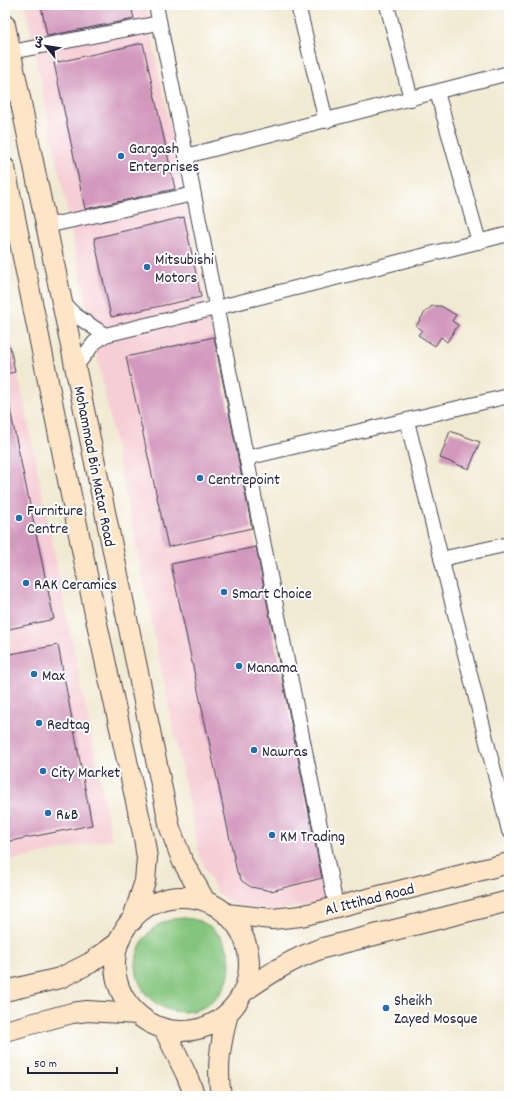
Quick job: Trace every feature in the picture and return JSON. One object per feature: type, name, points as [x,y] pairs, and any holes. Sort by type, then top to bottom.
[{"type":"street","points":[[156,5],[336,906]]},
{"type":"street","points":[[298,5],[326,121]]},
{"type":"street","points":[[386,5],[411,99]]},
{"type":"street","points":[[11,52],[159,23]]},
{"type":"street","name":"Mohammad Bin Matar Road","points":[[5,25],[170,828],[182,860],[205,901]]},
{"type":"street","points":[[186,156],[509,74]]},
{"type":"street","points":[[437,92],[479,242]]},
{"type":"street","name":"Mohammad Bin Matar Road","points":[[5,168],[98,626],[144,838],[147,858],[145,880],[132,921]]},
{"type":"street","points":[[46,226],[194,194]]},
{"type":"street","points":[[76,366],[94,343],[105,335],[509,234]]},
{"type":"street","points":[[62,302],[75,315],[105,335]]},
{"type":"street","points":[[246,458],[509,396]]},
{"type":"street","points":[[406,421],[509,831]]},
{"type":"street","points":[[441,559],[509,544]]},
{"type":"street","name":"Al Ittihad Road","points":[[227,914],[272,919],[302,916],[336,906],[509,863]]},
{"type":"street","points":[[173,898],[205,901],[227,914],[237,925],[244,937],[248,950],[248,972],[243,992],[239,1000],[228,1013],[217,1022],[205,1028],[191,1031],[164,1029],[150,1023],[137,1014],[127,1002],[120,988],[116,973],[116,958],[119,942],[126,928],[132,921],[143,910],[158,902],[173,898]]},
{"type":"street","points":[[243,992],[280,966],[311,952],[509,901]]},
{"type":"street","points":[[5,991],[60,978],[90,963],[119,942]]},
{"type":"street","points":[[5,1030],[72,1013],[87,1011],[137,1014]]},
{"type":"street","points":[[221,1096],[218,1081],[219,1057],[228,1013]]},
{"type":"street","points":[[164,1029],[195,1096]]},
{"type":"shaded area","points":[[25,5],[145,5],[328,900],[275,911],[255,910],[232,903],[217,892],[200,858]]},
{"type":"shaded area","points":[[5,308],[112,839],[5,862]]},
{"type":"green space","points":[[183,918],[201,922],[216,932],[226,947],[230,965],[226,983],[216,998],[201,1008],[183,1012],[165,1008],[150,998],[140,983],[136,965],[140,947],[150,932],[165,922]]},
{"type":"building","points":[[41,5],[131,5],[134,19],[47,36]]},
{"type":"building","name":"Gargash Enterprises","points":[[143,43],[175,189],[85,209],[54,63]]},
{"type":"building","name":"Mitsubishi Motors","points":[[184,217],[201,297],[111,317],[94,238]]},
{"type":"building","points":[[432,306],[441,306],[456,315],[452,321],[458,325],[447,342],[441,337],[435,346],[418,335],[422,330],[416,326],[426,311]]},
{"type":"building","name":"Centrepoint","points":[[214,337],[252,528],[168,547],[126,357]]},
{"type":"building","points":[[5,346],[10,346],[15,372],[5,374]]},
{"type":"building","points":[[5,405],[9,405],[54,619],[5,630]]},
{"type":"building","points":[[450,431],[480,442],[469,469],[440,458]]},
{"type":"building","points":[[256,547],[322,878],[271,891],[251,887],[242,881],[237,872],[171,564]]},
{"type":"building","points":[[58,645],[92,825],[5,842],[5,655]]},
{"type":"place","name":"Gargash Enterprises","points":[[121,156]]},
{"type":"place","name":"Mitsubishi Motors","points":[[147,267]]},
{"type":"place","name":"Centrepoint","points":[[200,478]]},
{"type":"place","name":"Furniture Centre","points":[[19,518]]},
{"type":"place","name":"RAK Ceramics","points":[[26,583]]},
{"type":"place","name":"Smart Choice","points":[[224,592]]},
{"type":"place","name":"Manama","points":[[239,666]]},
{"type":"place","name":"Max","points":[[34,674]]},
{"type":"place","name":"Redtag","points":[[39,723]]},
{"type":"place","name":"Nawras","points":[[254,750]]},
{"type":"place","name":"City Market","points":[[43,771]]},
{"type":"place","name":"R&B","points":[[48,813]]},
{"type":"place","name":"KM Trading","points":[[272,835]]},
{"type":"place","name":"Sheikh Zayed Mosque","points":[[386,1008]]}]
